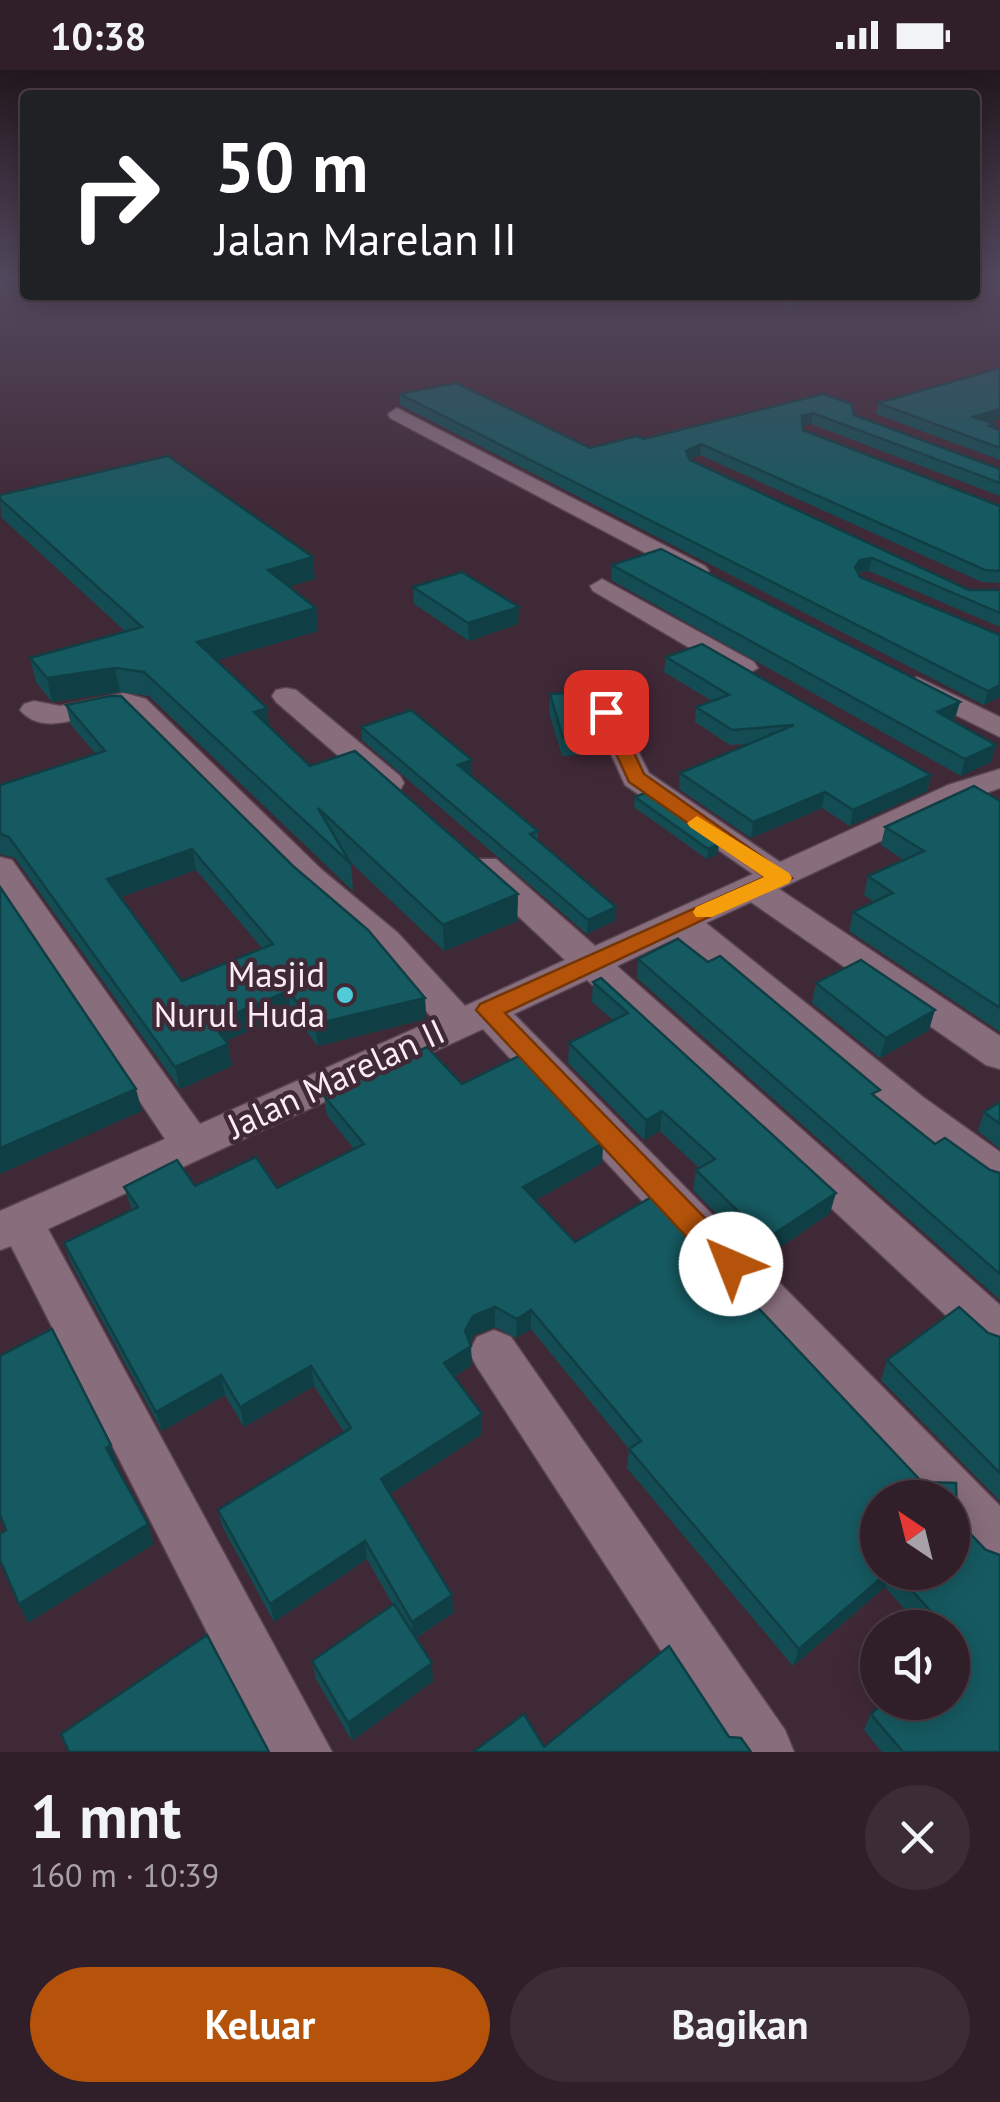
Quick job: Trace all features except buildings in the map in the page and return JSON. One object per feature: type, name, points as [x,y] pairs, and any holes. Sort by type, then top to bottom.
[{"type":"street","points":[[397,414],[724,584]]},
{"type":"street","points":[[602,586],[772,684]]},
{"type":"street","points":[[896,674],[1000,728]]},
{"type":"street","points":[[286,696],[418,807]]},
{"type":"street","points":[[34,710],[54,716],[117,700],[136,705],[310,876],[473,1017],[1000,1546]]},
{"type":"street","points":[[606,712],[636,778],[768,884],[1000,1055]]},
{"type":"street","points":[[926,773],[984,789]]},
{"type":"street","name":"Jalan Marelan II","points":[[11,1226],[591,962],[984,789]]},
{"type":"street","points":[[461,846],[1000,1335]]},
{"type":"street","points":[[0,867],[192,1144]]},
{"type":"street","points":[[682,922],[908,1108],[1000,1175]]},
{"type":"street","points":[[11,1226],[301,1752]]},
{"type":"street","points":[[494,1352],[764,1752]]},
{"type":"slow traffic","points":[[697,823],[781,878],[704,912]]},
{"type":"place","name":"Masjid Nurul Huda","points":[[345,995]]},
{"type":"route","points":[[606,712],[636,778],[781,878],[488,1010],[731,1264]]}]
